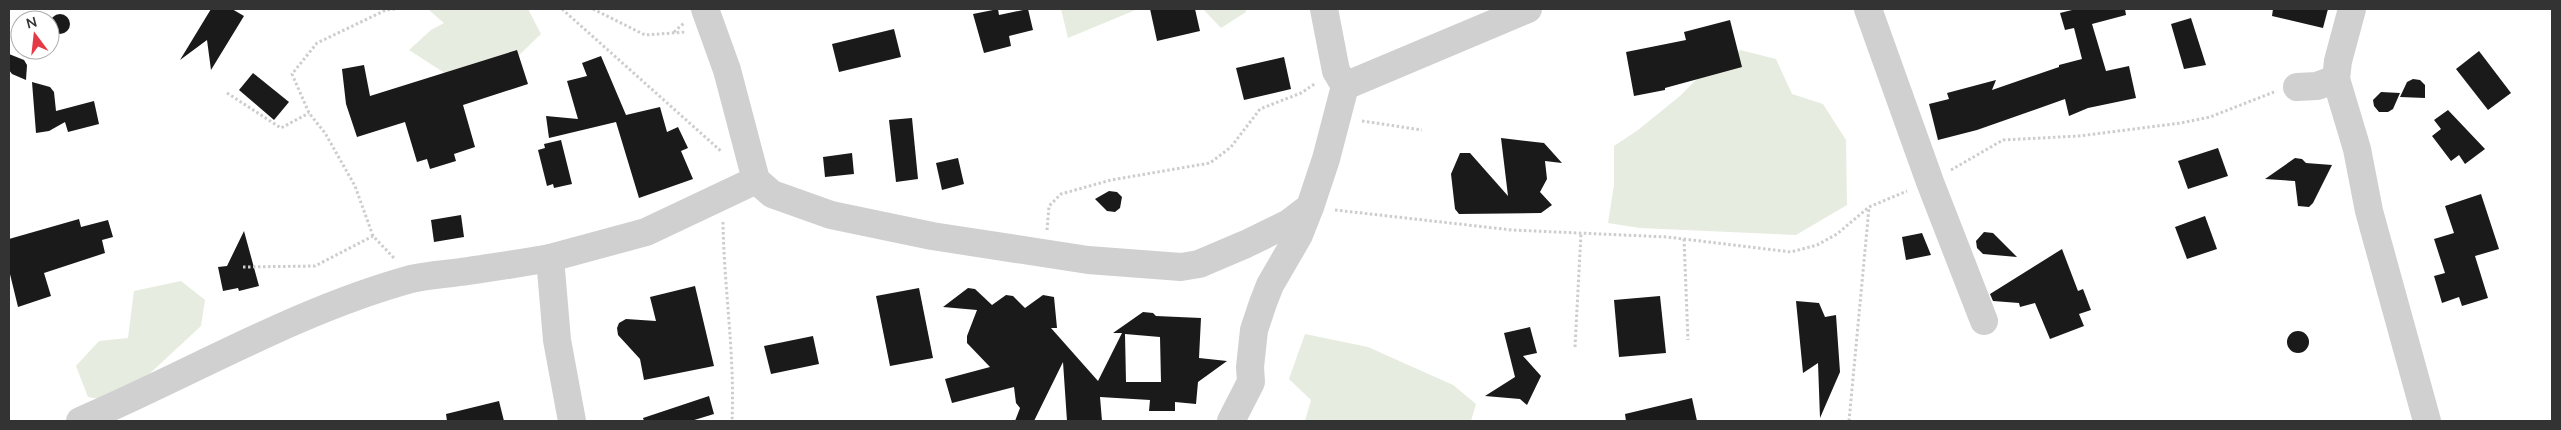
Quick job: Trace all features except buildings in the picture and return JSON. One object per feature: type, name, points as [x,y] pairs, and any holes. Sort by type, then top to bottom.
[{"type":"street","points":[[705,9],[727,70],[756,180],[772,194],[831,215],[932,236],[1088,260],[1181,267],[1199,264],[1289,223],[1310,207]]},
{"type":"street","points":[[1231,421],[1251,382],[1250,367],[1254,330],[1263,303],[1270,285],[1299,235],[1326,159],[1334,122],[1340,78],[1324,9]]},
{"type":"street","points":[[1340,78],[1528,9]]},
{"type":"street","points":[[1868,9],[1930,182],[1984,321]]},
{"type":"street","points":[[2352,9],[2338,61],[2336,79],[2357,149],[2369,211],[2427,421]]},
{"type":"street","points":[[2297,87],[2317,86],[2336,79]]},
{"type":"street","points":[[80,421],[152,390],[241,345],[318,311],[414,279],[550,258],[646,232],[756,180]]},
{"type":"street","points":[[550,258],[557,340],[572,421]]},
{"type":"path","points":[[396,9],[386,10],[317,42],[292,74],[310,113],[355,186],[373,236],[414,279]]},
{"type":"path","points":[[562,9],[726,155]]},
{"type":"path","points":[[593,9],[645,35],[684,31],[691,34]]},
{"type":"path","points":[[1045,252],[1050,206],[1060,194],[1111,180],[1210,163],[1231,147],[1260,109],[1340,78]]},
{"type":"path","points":[[1310,207],[1512,230],[1684,239],[1791,252],[1817,246],[1837,234],[1869,207],[1930,182],[2003,140],[2079,136],[2182,123],[2210,117],[2272,93],[2297,87]]},
{"type":"path","points":[[227,92],[251,110],[281,128],[310,113]]},
{"type":"path","points":[[1334,122],[1370,120],[1422,130]]},
{"type":"path","points":[[1849,421],[1869,207]]},
{"type":"path","points":[[723,219],[724,264],[730,314],[734,388],[732,421]]},
{"type":"path","points":[[1575,347],[1581,233]]},
{"type":"path","points":[[243,267],[315,266],[373,236]]},
{"type":"path","points":[[1684,239],[1688,340]]},
{"type":"shaded area","points":[[428,9],[528,9],[541,34],[513,61],[454,79],[409,50],[431,30],[444,23]]},
{"type":"shaded area","points":[[1061,9],[1138,9],[1068,38]]},
{"type":"shaded area","points":[[1203,9],[1245,9],[1246,12],[1221,28]]},
{"type":"shaded area","points":[[1740,50],[1776,59],[1792,94],[1823,104],[1846,140],[1847,205],[1796,235],[1640,228],[1608,223],[1614,185],[1614,146],[1638,130],[1680,96],[1713,63]]},
{"type":"shaded area","points":[[181,281],[205,300],[201,326],[119,402],[88,397],[76,366],[99,341],[128,338],[134,291]]},
{"type":"shaded area","points":[[1305,334],[1368,347],[1453,385],[1476,404],[1471,421],[1305,421],[1311,400],[1289,379]]}]
